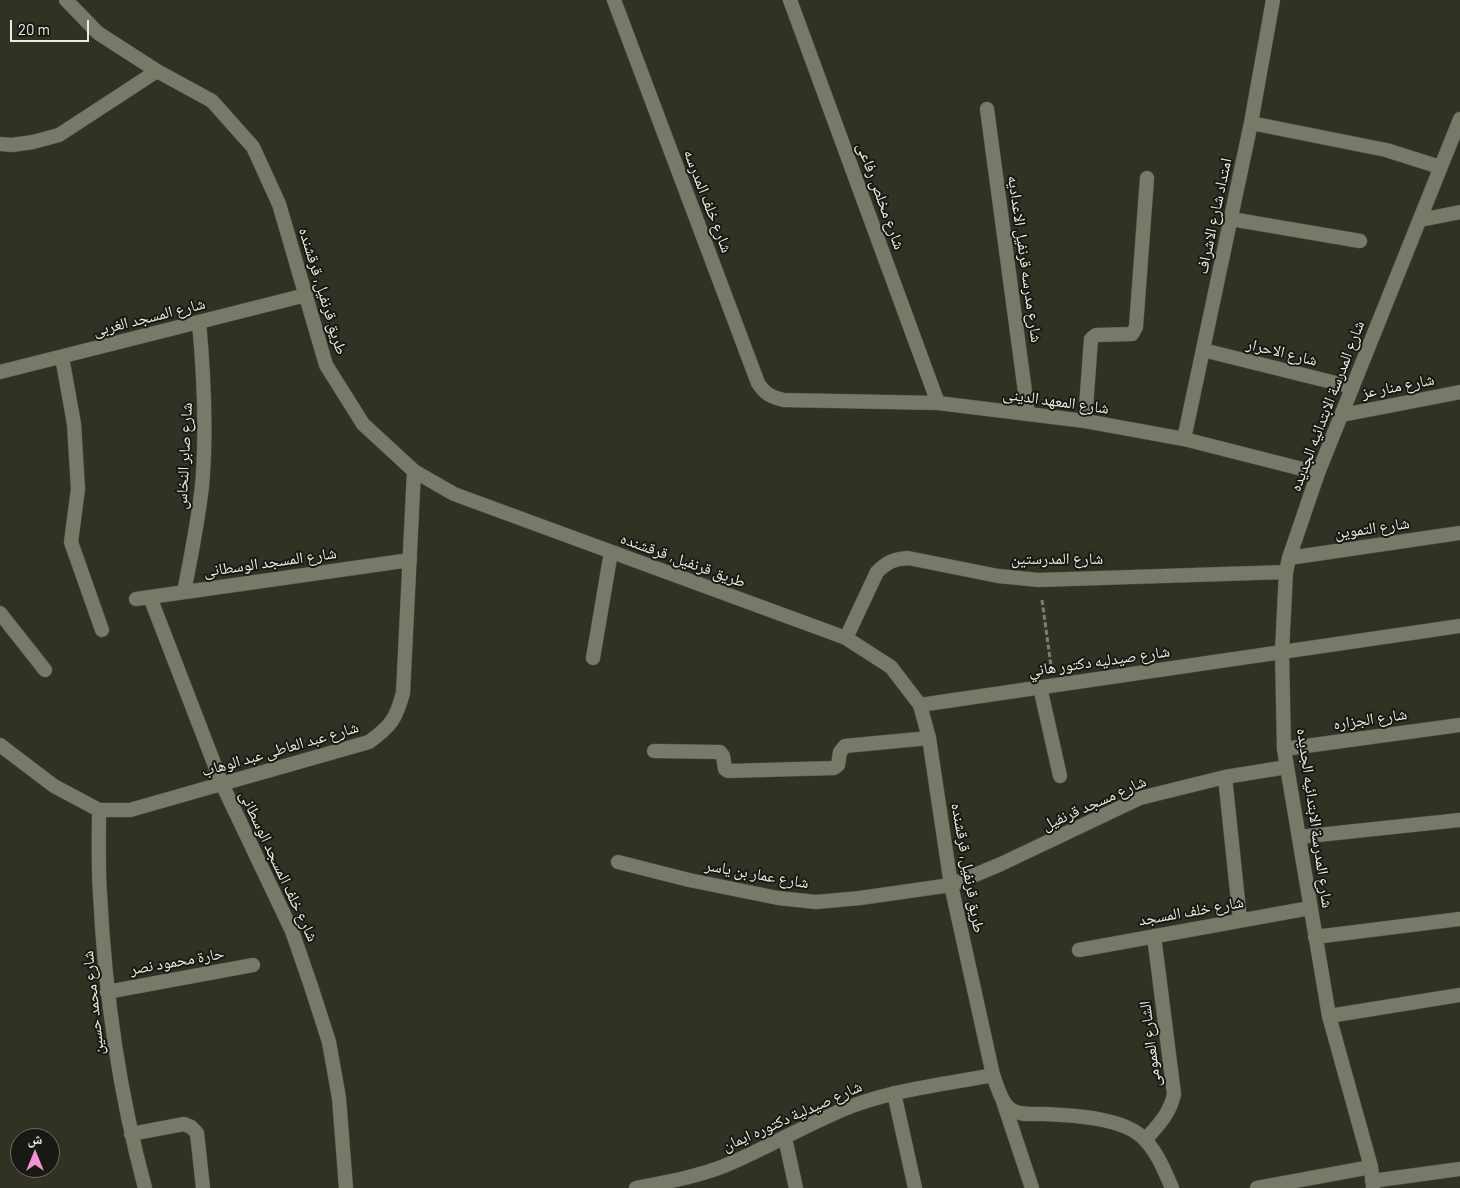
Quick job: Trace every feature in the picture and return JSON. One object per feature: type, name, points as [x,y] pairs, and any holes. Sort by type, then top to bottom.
[{"type":"street","name":"طريق قرنفيل, قرقشنده","points":[[66,0],[98,33],[157,70],[212,101],[253,147],[279,204],[326,365],[363,424],[414,471],[454,494],[846,638],[891,667],[920,705],[929,738],[951,884],[994,1075],[1032,1188]]},
{"type":"street","name":"شارع خلف المدرسه","points":[[614,0],[758,383],[764,392],[773,398],[784,400]]},
{"type":"street","name":"شارع مخلص رفاعى","points":[[790,0],[938,404]]},
{"type":"street","name":"امتداد شارع الاشراف","points":[[1184,439],[1251,123],[1273,0]]},
{"type":"street","points":[[0,144],[12,145],[33,142],[59,135],[157,70]]},
{"type":"street","name":"شارع مدرسه قرنفيل الاعداديه","points":[[987,109],[1028,414]]},
{"type":"street","name":"شارع المدرسة الابتدائيه الجديده","points":[[1372,1179],[1329,1016],[1284,749],[1282,651],[1288,565],[1318,473],[1460,119]]},
{"type":"street","points":[[1251,123],[1386,150],[1440,167]]},
{"type":"street","points":[[1085,421],[1092,339],[1096,335],[1132,334],[1136,327],[1147,178]]},
{"type":"street","points":[[1420,220],[1460,212]]},
{"type":"street","points":[[1231,219],[1360,241]]},
{"type":"street","name":"شارع المسجد الغربى","points":[[0,372],[306,295]]},
{"type":"street","name":"شارع صابر النخاس","points":[[184,592],[195,538],[204,457],[204,376],[199,322]]},
{"type":"street","name":"شارع الاحرار","points":[[1203,350],[1352,387]]},
{"type":"street","points":[[62,357],[74,424],[78,489],[72,542],[102,630]]},
{"type":"street","name":"شارع منار عز","points":[[1342,415],[1460,392]]},
{"type":"street","name":"شارع المعهد الدينى","points":[[784,400],[938,404],[1085,421],[1184,439],[1318,473]]},
{"type":"street","name":"شارع عبد العاطى عبد الوهاب","points":[[99,810],[130,810],[369,742],[386,729],[398,713],[403,693],[414,471]]},
{"type":"street","name":"شارع التموين","points":[[1288,565],[1460,532]]},
{"type":"street","points":[[593,658],[611,552]]},
{"type":"street","name":"شارع المدرستين","points":[[846,638],[877,572],[885,563],[896,559],[908,558],[998,576],[1039,580],[1288,565]]},
{"type":"street","name":"شارع المسجد الوسطانى","points":[[143,598],[410,560]]},
{"type":"street","name":"شارع خلف المسجد الوسطانى","points":[[143,598],[222,784],[292,931],[326,1032],[339,1098],[346,1188]]},
{"type":"street","points":[[0,613],[45,670]]},
{"type":"street","name":"شارع صيدليه دكتور هاني","points":[[920,705],[1460,626]]},
{"type":"street","points":[[1047,686],[1060,776]]},
{"type":"street","name":"شارع الجزاره","points":[[1284,749],[1460,725]]},
{"type":"street","points":[[654,751],[720,752],[723,756],[725,769],[728,771],[834,768],[838,765],[840,752],[845,746],[929,738]]},
{"type":"street","points":[[0,745],[54,786],[99,810]]},
{"type":"street","name":"شارع مسجد قرنفيل","points":[[951,884],[1002,864],[1140,798],[1225,777],[1287,767]]},
{"type":"street","points":[[1225,777],[1240,920]]},
{"type":"street","name":"شارع محمد حسين","points":[[99,810],[100,894],[107,992],[118,1071],[145,1188]]},
{"type":"street","points":[[1299,837],[1460,820]]},
{"type":"street","name":"شارع عمار بن ياسر","points":[[618,862],[689,880],[758,894],[816,902],[860,898],[951,884]]},
{"type":"street","name":"شارع خلف المسجد","points":[[1079,950],[1310,908]]},
{"type":"street","points":[[1315,937],[1460,919]]},
{"type":"street","name":"الشارع العمومى","points":[[1146,1140],[1167,1116],[1172,1106],[1174,1094],[1154,936]]},
{"type":"street","name":"حارة محمود نصر","points":[[107,992],[253,965]]},
{"type":"street","points":[[1329,1016],[1460,996]]},
{"type":"street","name":"شارع صيدلية دكتوره ايمان","points":[[636,1188],[711,1171],[851,1107],[894,1093],[994,1075]]},
{"type":"street","points":[[894,1093],[915,1188]]},
{"type":"street","points":[[1003,1101],[1013,1111],[1020,1113],[1084,1118],[1122,1124],[1146,1140],[1164,1169],[1172,1188]]},
{"type":"street","points":[[131,1134],[184,1124],[191,1127],[197,1133],[203,1188]]},
{"type":"street","points":[[785,1138],[796,1188]]},
{"type":"street","points":[[1257,1188],[1372,1179],[1460,1169]]},
{"type":"path","points":[[1039,580],[1047,686]]}]
